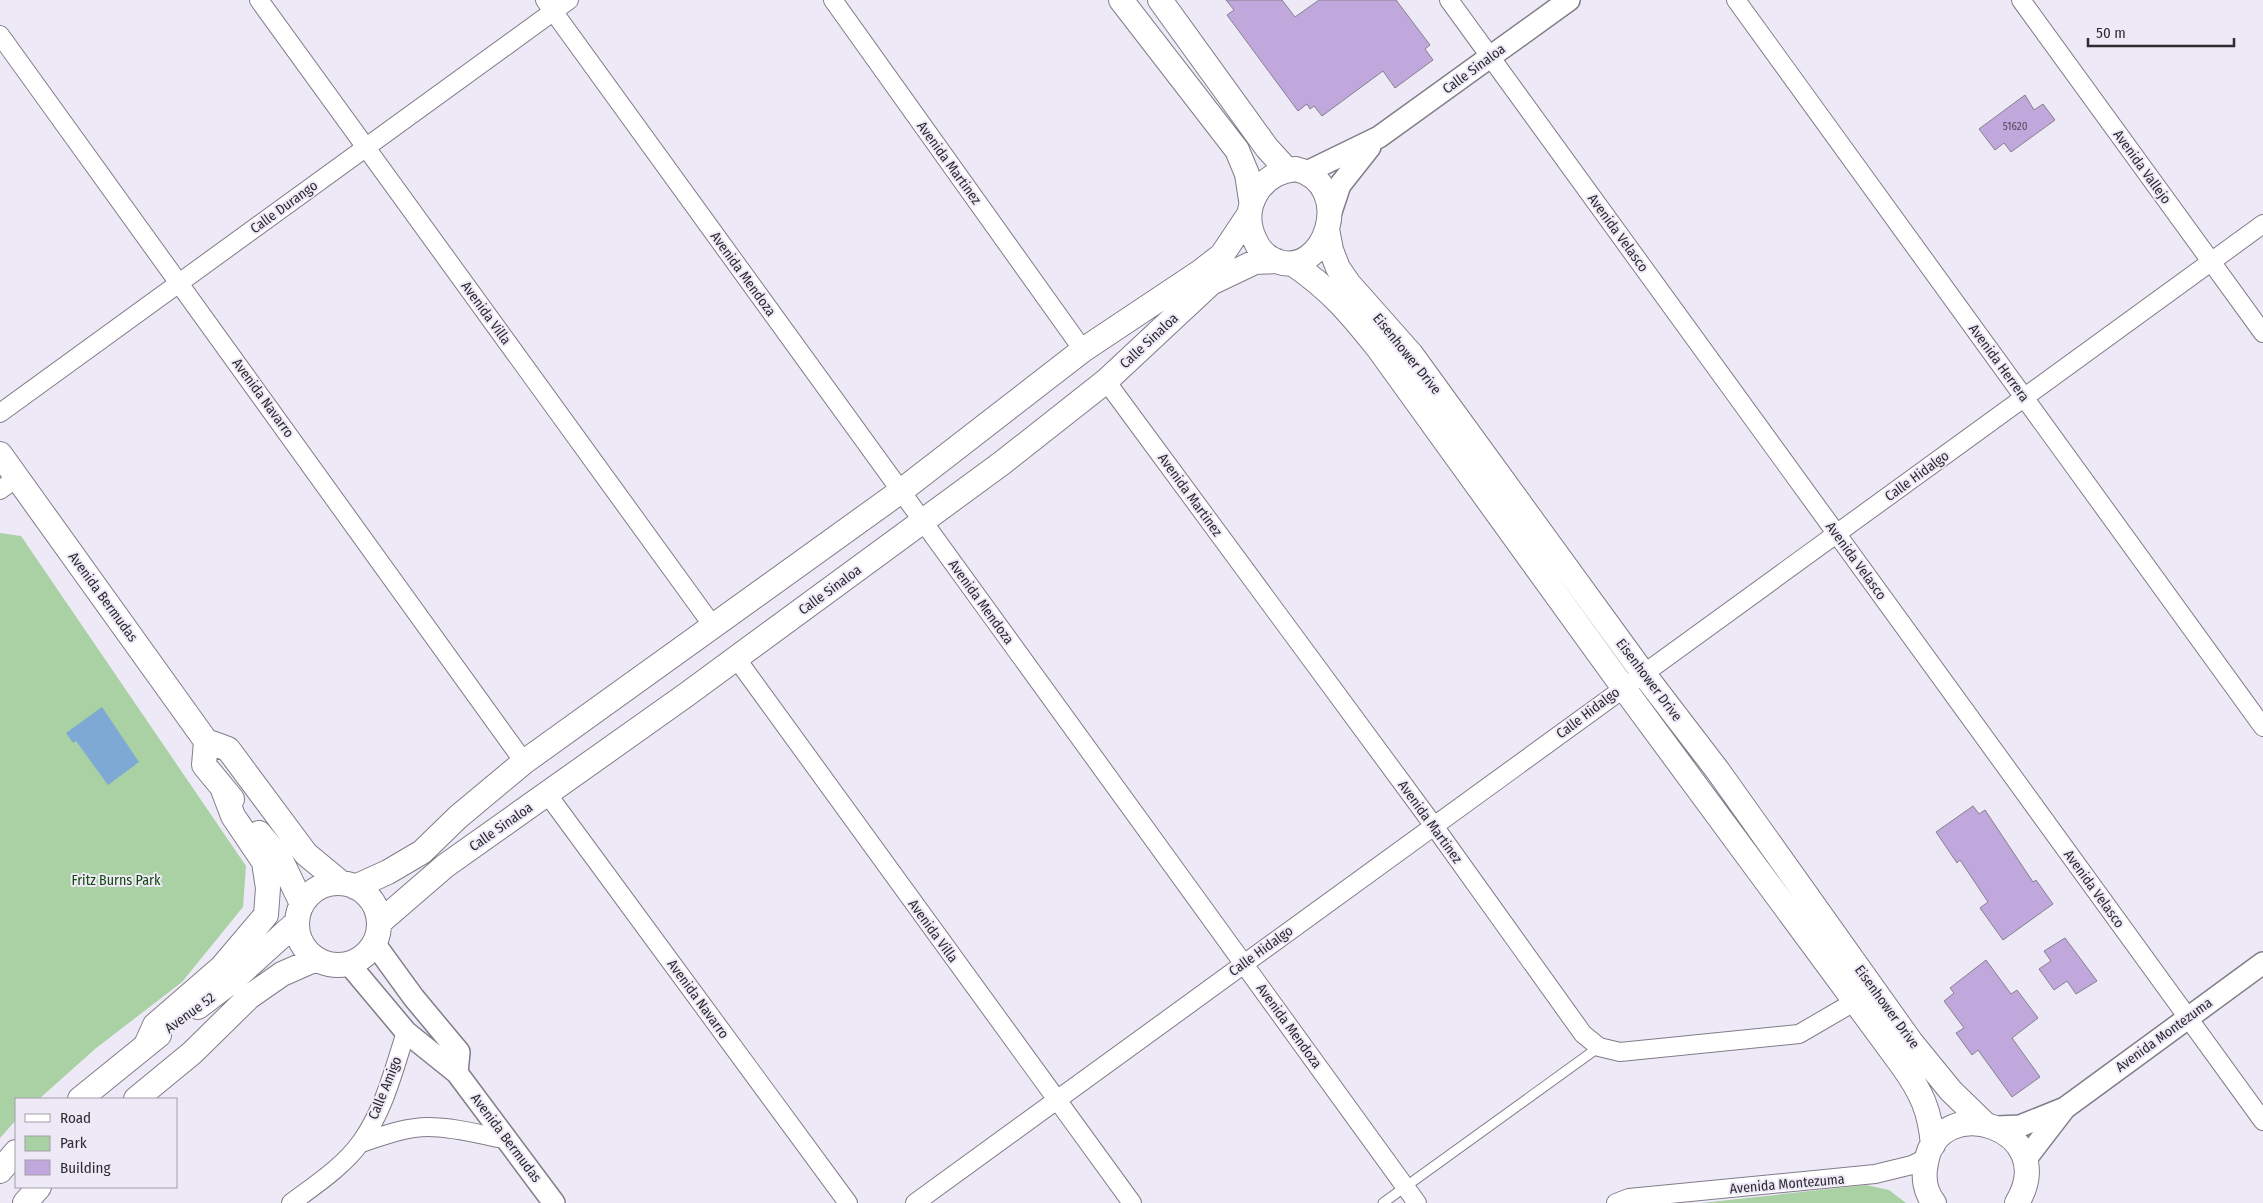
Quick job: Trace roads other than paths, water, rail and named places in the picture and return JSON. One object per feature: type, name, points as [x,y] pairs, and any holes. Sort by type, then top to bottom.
[{"type":"main road","points":[[1122,0],[1237,150],[1247,174],[1249,208],[1255,241],[1262,253],[1285,263],[1310,255],[1318,247],[1329,220],[1324,189],[1268,148],[1160,0]]},
{"type":"main road","points":[[1249,208],[1256,190],[1265,182],[1297,171]]},
{"type":"main road","name":"Calle Sinaloa","points":[[348,885],[388,872],[422,852],[458,817],[524,762],[901,491],[1083,350],[1200,272],[1222,255],[1249,208]]},
{"type":"main road","name":"Eisenhower Drive","points":[[1329,220],[1331,250],[1338,268],[1349,284],[1410,354],[1643,673],[1718,771],[1911,1042],[1951,1091],[1991,1125],[2010,1135],[2019,1147],[2025,1160]]},
{"type":"main road","name":"Calle Sinaloa","points":[[377,933],[445,866],[548,795],[923,522],[1106,380],[1211,283],[1255,262],[1285,263]]},
{"type":"main road","name":"Eisenhower Drive","points":[[1285,263],[1320,282],[1339,301],[1378,348],[1623,688],[1902,1065],[1922,1096],[1931,1121],[1930,1152],[1924,1172],[1926,1187],[1934,1203]]},
{"type":"main road","name":"Avenida Bermudas","points":[[0,454],[9,484],[206,741]]},
{"type":"main road","points":[[206,741],[228,749],[306,854],[372,902],[377,933],[359,959],[349,964],[326,964],[316,959],[301,943],[300,913],[280,858],[204,765],[206,741]]},
{"type":"main road","points":[[146,1045],[155,1025],[222,967],[266,915],[268,888],[264,862],[232,816],[222,787]]},
{"type":"main road","points":[[300,913],[319,888],[348,885]]},
{"type":"main road","name":"Avenue 52","points":[[81,1098],[146,1045],[231,982],[300,913]]},
{"type":"main road","name":"Avenue 52","points":[[137,1098],[192,1053],[249,996],[282,974],[316,959]]},
{"type":"main road","points":[[1930,1152],[1943,1134],[1955,1126],[1969,1122],[1991,1125]]},
{"type":"main road","points":[[0,1170],[15,1153]]},
{"type":"main road","points":[[2024,1198],[2027,1174],[2025,1160]]},
{"type":"main road","points":[[25,1203],[38,1188]]},
{"type":"street","name":"Avenida Villa","points":[[259,0],[712,626]]},
{"type":"street","name":"Calle Durango","points":[[0,414],[366,147],[549,6],[568,0]]},
{"type":"street","name":"Avenida Martinez","points":[[833,0],[1083,350]]},
{"type":"street","name":"Avenida Velasco","points":[[1449,0],[2263,1122]]},
{"type":"street","name":"Calle Sinaloa","points":[[1297,171],[1379,137],[1569,0]]},
{"type":"street","name":"Avenida Herrera","points":[[1736,0],[2263,726]]},
{"type":"street","name":"Avenida Vallejo","points":[[2021,0],[2263,333]]},
{"type":"street","name":"Avenida Mendoza","points":[[549,6],[1417,1203]]},
{"type":"street","name":"Avenida Navarro","points":[[0,34],[524,762]]},
{"type":"street","name":"Calle Sinaloa","points":[[1329,220],[1340,185],[1379,137]]},
{"type":"street","name":"Calle Hidalgo","points":[[915,1203],[2263,224]]},
{"type":"street","name":"Avenida Martinez","points":[[1106,380],[1434,826],[1584,1034],[1599,1047]]},
{"type":"street","name":"Avenida Villa","points":[[736,658],[1132,1203]]},
{"type":"street","name":"Avenida Navarro","points":[[548,795],[848,1203]]},
{"type":"street","points":[[377,933],[414,998],[459,1052],[457,1073]]},
{"type":"street","name":"Avenida Montezuma","points":[[1991,1125],[2020,1126],[2065,1108],[2263,963]]},
{"type":"street","name":"Avenida Bermudas","points":[[349,964],[406,1032],[457,1073],[554,1203]]},
{"type":"street","points":[[1599,1047],[1620,1052],[1800,1034],[1854,1002]]},
{"type":"street","name":"Calle Amigo","points":[[291,1203],[336,1168],[360,1142],[379,1109],[406,1032]]},
{"type":"street","name":"Avenida Montezuma","points":[[2025,1160],[2065,1108]]},
{"type":"street","name":"Calle Amigo","points":[[360,1142],[427,1127],[451,1129],[508,1140]]},
{"type":"street","name":"Avenida Montezuma","points":[[1616,1203],[1629,1198],[1859,1176],[1895,1170],[1930,1152]]},
{"type":"lane","points":[[1383,1203],[1599,1047]]},
{"type":"water","points":[[102,707],[139,762],[108,785],[76,741],[73,743],[66,733]]},
{"type":"park label","name":"Fritz Burns Park","points":[[116,880]]}]
